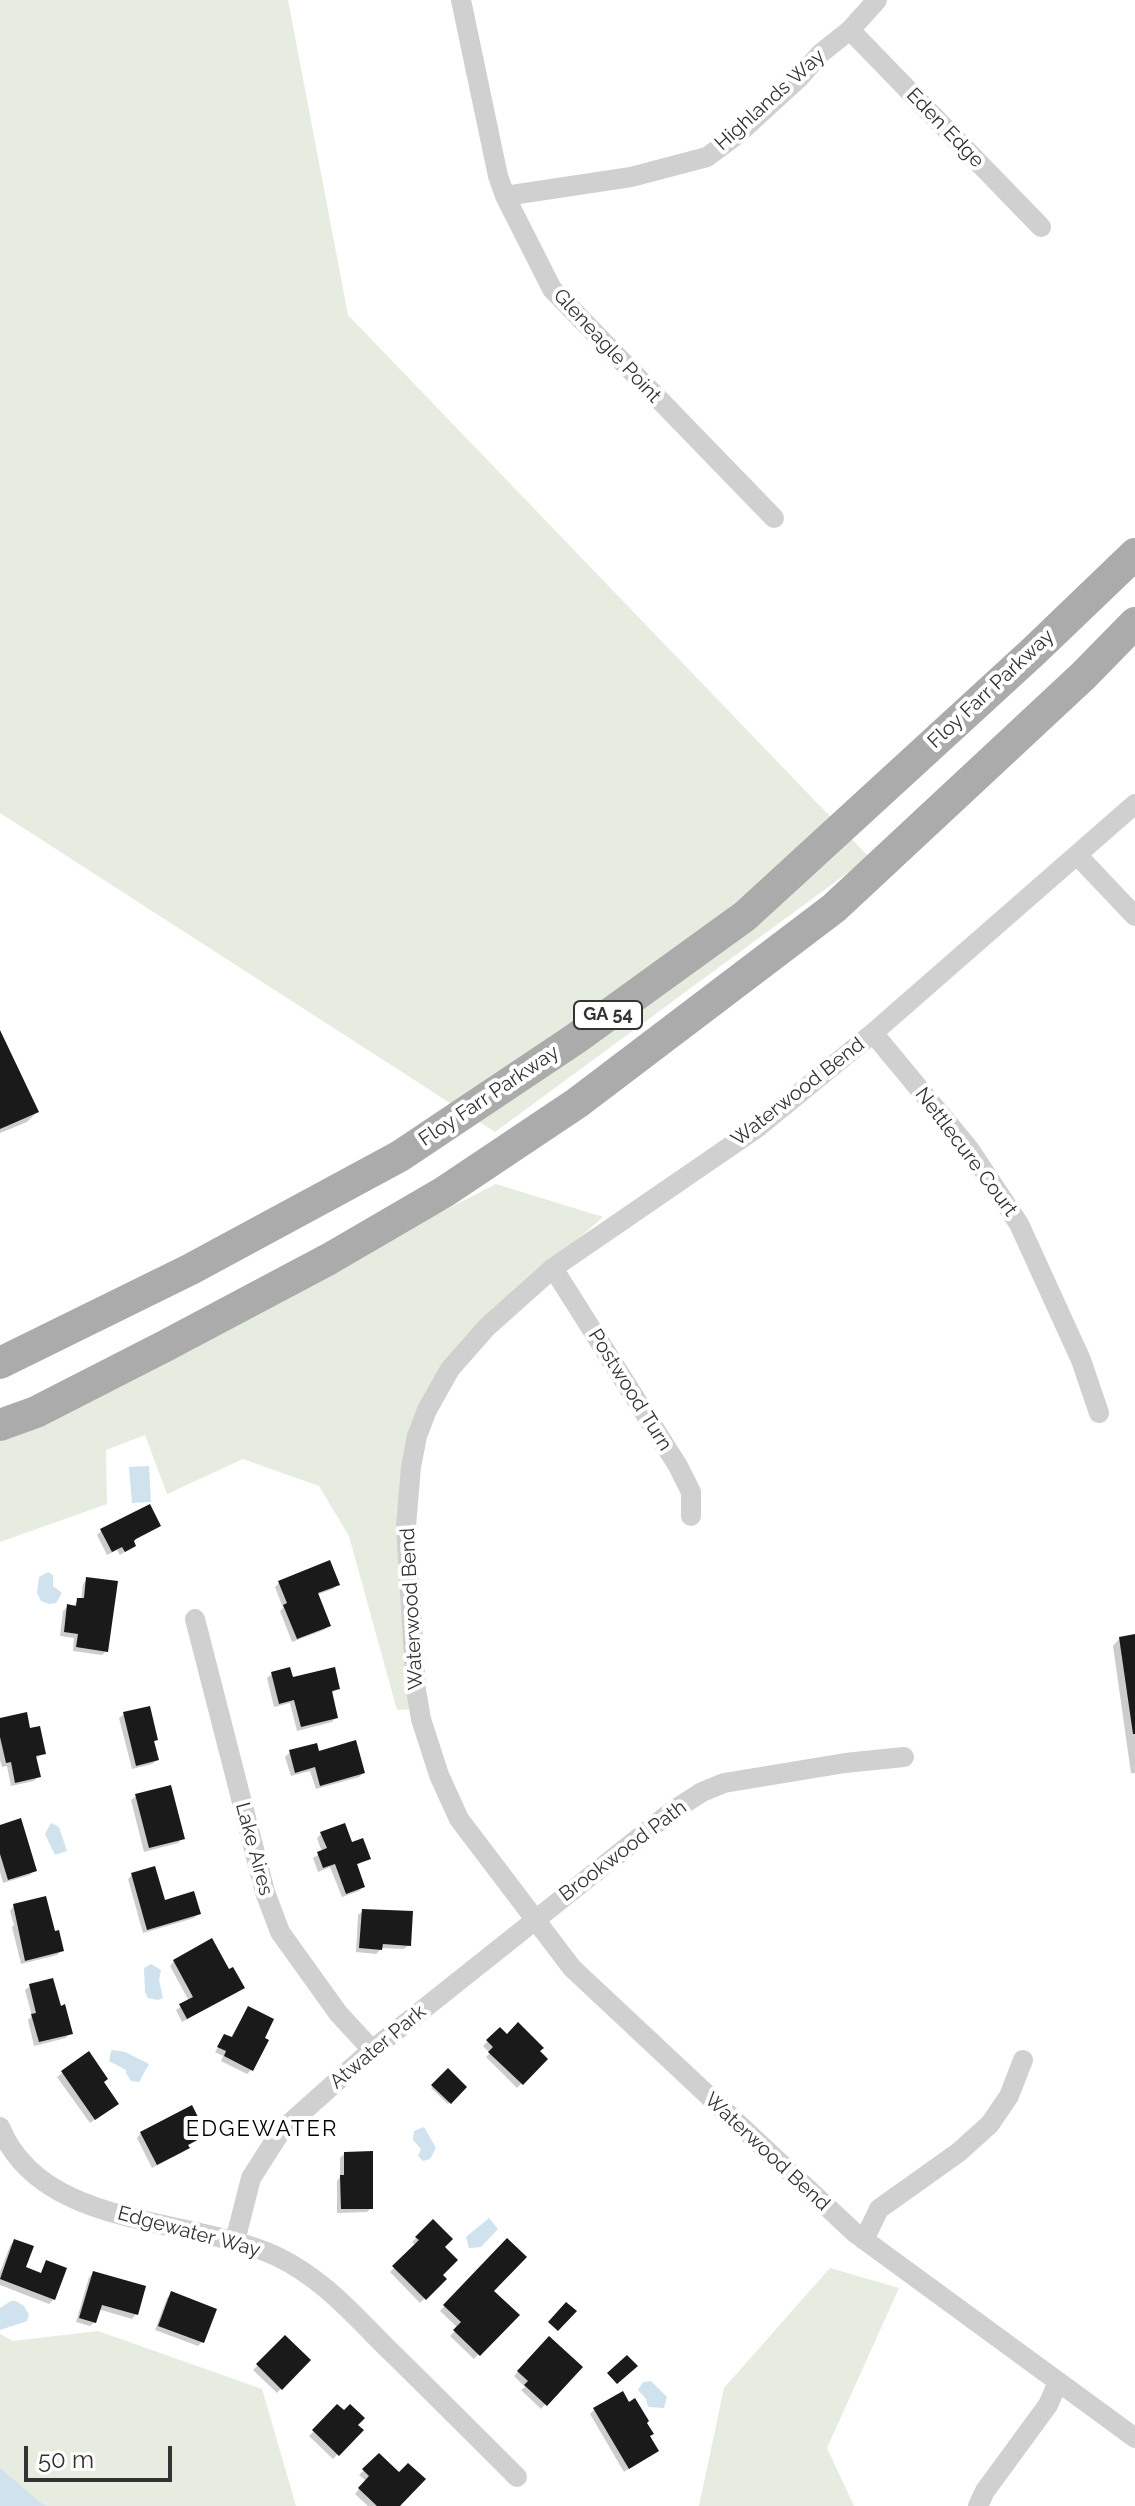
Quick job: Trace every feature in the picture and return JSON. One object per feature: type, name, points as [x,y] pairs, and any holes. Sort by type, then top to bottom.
[{"type":"main road","name":"Floy Farr Parkway","points":[[0,1363],[191,1269],[400,1156],[575,1039],[745,916],[1135,554]]},
{"type":"main road","name":"GA 54","points":[[0,1425],[36,1412],[329,1259],[444,1192],[577,1103],[834,908],[1083,676],[1135,623]]},
{"type":"street","name":"Gleneagle Point","points":[[461,0],[487,129],[505,196],[552,289],[774,518]]},
{"type":"street","name":"Highlands Way","points":[[505,196],[631,177],[707,157],[738,134],[798,79],[877,0]]},
{"type":"street","name":"Eden Edge","points":[[850,30],[1041,227]]},
{"type":"street","name":"Waterwood Bend","points":[[1135,804],[873,1033],[757,1128],[553,1268],[487,1327],[450,1369],[427,1410],[417,1436],[411,1467],[406,1526],[416,1690],[429,1748],[459,1819],[572,1968],[864,2240],[1135,2438]]},
{"type":"street","points":[[1078,856],[1135,916]]},
{"type":"street","name":"Nettlecure Court","points":[[873,1033],[970,1150],[1019,1224],[1081,1360],[1099,1413]]},
{"type":"street","name":"Postwood Turn","points":[[553,1268],[678,1466],[691,1492],[691,1516]]},
{"type":"street","name":"Lake Aires","points":[[195,1619],[265,1892],[280,1932],[338,2013],[372,2050]]},
{"type":"street","name":"Brookwood Path","points":[[534,1919],[671,1812],[702,1792],[724,1783],[764,1775],[904,1757]]},
{"type":"street","name":"Atwater Park","points":[[235,2241],[251,2178],[281,2131],[372,2050],[534,1919]]},
{"type":"street","points":[[864,2240],[879,2209],[959,2152],[990,2124],[1009,2096],[1023,2060]]},
{"type":"street","name":"Edgewater Way","points":[[0,2127],[26,2167],[56,2190],[112,2212],[235,2241],[276,2256],[323,2284],[517,2477]]},
{"type":"street","points":[[978,2506],[985,2491],[1048,2405],[1058,2382]]},
{"type":"shaded area","points":[[0,0],[288,0],[348,315],[869,857],[495,1132],[0,813]]},
{"type":"shaded area","points":[[496,1184],[603,1217],[472,1333],[421,1407],[400,1531],[414,1709],[397,1710],[349,1536],[319,1486],[243,1459],[167,1494],[145,1435],[106,1450],[107,1504],[0,1542],[0,1441],[32,1429]]},
{"type":"shaded area","points":[[830,2268],[899,2288],[827,2448],[854,2506],[699,2506],[724,2388]]},
{"type":"shaded area","points":[[98,2331],[262,2389],[296,2506],[0,2506],[0,2334],[13,2341]]},
{"type":"water","points":[[149,1466],[151,1502],[132,1503],[129,1467]]},
{"type":"water","points":[[48,1572],[53,1575],[53,1586],[62,1593],[56,1603],[49,1604],[41,1601],[37,1593],[39,1577]]},
{"type":"water","points":[[51,1823],[59,1827],[67,1851],[55,1855],[45,1834]]},
{"type":"water","points":[[151,1964],[161,1970],[159,1980],[163,1998],[158,2000],[148,1998],[145,1992],[144,1968]]},
{"type":"water","points":[[113,2050],[125,2052],[149,2064],[139,2082],[131,2081],[126,2070],[109,2061]]},
{"type":"water","points":[[424,2127],[436,2148],[430,2159],[423,2161],[418,2156],[421,2149],[413,2140],[414,2131]]},
{"type":"water","points":[[489,2218],[498,2229],[481,2247],[469,2248],[466,2237]]},
{"type":"water","points":[[11,2301],[24,2306],[29,2315],[27,2321],[0,2330],[0,2308]]},
{"type":"water","points":[[651,2381],[667,2397],[664,2408],[648,2407],[638,2390],[643,2382]]},
{"type":"water","points":[[0,2468],[41,2503],[46,2506],[0,2506]]},
{"type":"building","points":[[0,1030],[39,1112],[0,1129]]},
{"type":"building","points":[[150,1504],[161,1526],[136,1539],[136,1546],[125,1552],[122,1547],[112,1552],[100,1529]]},
{"type":"building","points":[[330,1560],[340,1585],[318,1593],[331,1626],[297,1639],[283,1605],[287,1603],[278,1581]]},
{"type":"building","points":[[86,1577],[118,1581],[108,1652],[76,1647],[78,1634],[64,1632],[67,1604],[76,1606],[77,1598],[84,1598]]},
{"type":"building","points":[[1135,1634],[1135,1734],[1133,1734],[1119,1637]]},
{"type":"building","points":[[290,1667],[293,1677],[335,1667],[340,1689],[332,1691],[338,1718],[301,1727],[294,1700],[279,1704],[271,1672]]},
{"type":"building","points":[[150,1706],[159,1760],[136,1766],[123,1712]]},
{"type":"building","points":[[27,1712],[30,1728],[40,1726],[46,1754],[36,1756],[41,1777],[15,1783],[11,1762],[6,1763],[0,1737],[0,1718]]},
{"type":"building","points":[[356,1740],[365,1773],[320,1786],[315,1767],[295,1773],[289,1750],[317,1743],[319,1751]]},
{"type":"building","points":[[171,1785],[185,1839],[149,1848],[135,1794]]},
{"type":"building","points":[[21,1818],[37,1871],[8,1880],[0,1854],[0,1825]]},
{"type":"building","points":[[345,1823],[352,1842],[363,1838],[371,1859],[357,1864],[365,1887],[346,1894],[335,1864],[323,1868],[317,1852],[327,1848],[320,1832]]},
{"type":"building","points":[[155,1866],[165,1900],[194,1891],[201,1914],[147,1930],[131,1873]]},
{"type":"building","points":[[46,1896],[64,1951],[25,1961],[13,1904]]},
{"type":"building","points":[[362,1909],[413,1911],[411,1946],[383,1944],[382,1950],[359,1948]]},
{"type":"building","points":[[212,1938],[229,1969],[233,1967],[245,1988],[187,2019],[179,2004],[193,1997],[173,1960]]},
{"type":"building","points":[[53,1978],[61,2006],[65,2004],[73,2034],[39,2042],[31,2014],[36,2013],[29,1984]]},
{"type":"building","points":[[248,2006],[274,2019],[265,2038],[269,2040],[253,2071],[224,2056],[226,2051],[217,2047],[224,2034],[232,2037]]},
{"type":"building","points":[[518,2022],[544,2048],[540,2051],[548,2059],[523,2085],[488,2052],[493,2047],[486,2040],[500,2027],[507,2034]]},
{"type":"building","points":[[89,2051],[108,2079],[104,2082],[119,2104],[95,2120],[61,2071]]},
{"type":"building","points":[[448,2068],[467,2087],[451,2104],[431,2085]]},
{"type":"building","points":[[192,2105],[207,2135],[188,2145],[190,2148],[157,2165],[140,2132]]},
{"type":"building","points":[[373,2151],[373,2209],[341,2209],[340,2175],[344,2175],[344,2152]]},
{"type":"building","points":[[433,2219],[453,2239],[445,2247],[458,2260],[443,2275],[447,2279],[426,2300],[392,2266],[419,2240],[415,2237]]},
{"type":"building","points":[[507,2238],[527,2257],[494,2291],[520,2315],[480,2356],[453,2330],[461,2322],[443,2305]]},
{"type":"building","points":[[14,2239],[34,2246],[26,2267],[41,2273],[46,2260],[67,2268],[55,2300],[0,2279]]},
{"type":"building","points":[[93,2271],[146,2286],[138,2315],[102,2305],[96,2323],[79,2318]]},
{"type":"building","points":[[171,2291],[217,2309],[204,2343],[158,2326]]},
{"type":"building","points":[[566,2302],[577,2311],[558,2331],[548,2322]]},
{"type":"building","points":[[285,2335],[311,2360],[282,2390],[256,2364]]},
{"type":"building","points":[[549,2336],[583,2367],[547,2406],[524,2385],[528,2381],[517,2371]]},
{"type":"building","points":[[627,2355],[638,2366],[617,2384],[607,2373]]},
{"type":"building","points":[[623,2391],[629,2402],[635,2398],[649,2421],[647,2423],[654,2434],[650,2436],[659,2451],[629,2469],[593,2408]]},
{"type":"building","points":[[337,2404],[344,2410],[350,2404],[365,2418],[358,2425],[364,2430],[339,2456],[312,2430]]},
{"type":"building","points":[[379,2453],[399,2472],[408,2463],[426,2479],[400,2506],[377,2506],[358,2488],[369,2476],[362,2469]]},
{"type":"district","name":"EDGEWATER","points":[[262,2129]]}]
